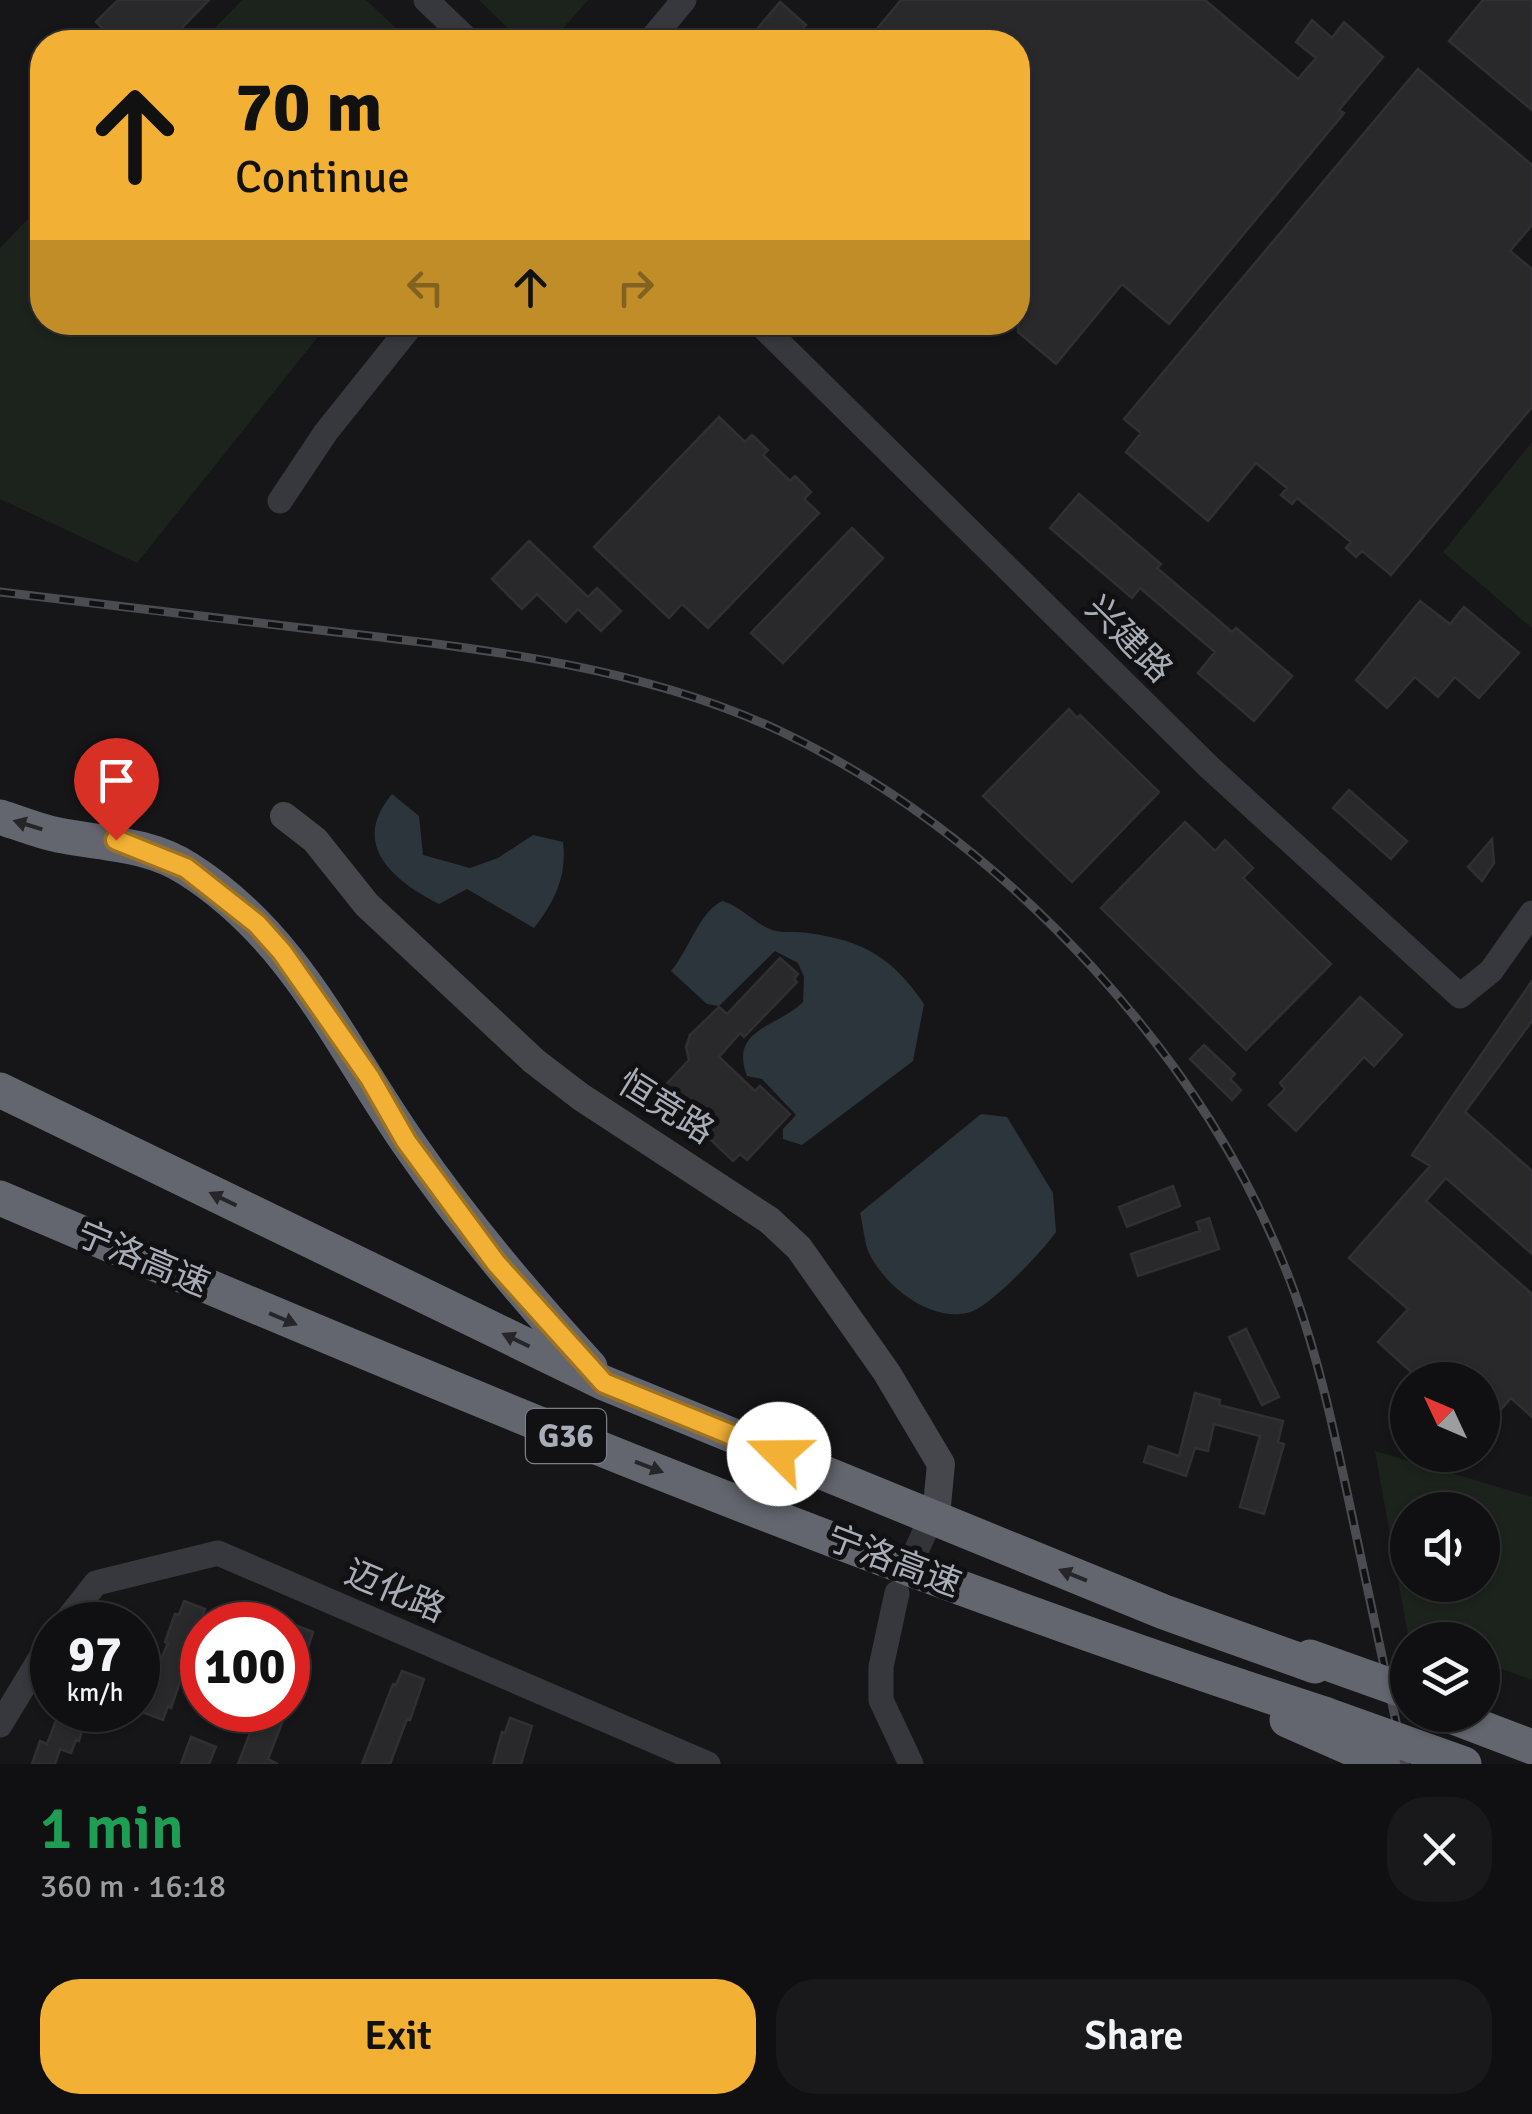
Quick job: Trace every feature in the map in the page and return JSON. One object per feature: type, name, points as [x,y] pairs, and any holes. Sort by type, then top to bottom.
[{"type":"highway","points":[[0,817],[58,834],[116,840],[186,868],[257,924],[332,1022],[406,1141],[496,1263],[604,1383]]},
{"type":"highway","name":"宁洛高速","points":[[0,1090],[604,1383],[1164,1612],[1390,1693]]},
{"type":"highway","name":"宁洛高速","points":[[0,1198],[493,1408],[1327,1726],[1464,1764]]},
{"type":"highway","points":[[1312,1662],[1390,1686]]},
{"type":"highway","points":[[1327,1726],[1387,1764]]},
{"type":"highway","points":[[1500,1726],[1532,1734]]},
{"type":"highway","points":[[1497,1732],[1532,1747]]},
{"type":"main road","name":"恒竞路","points":[[284,816],[315,840],[367,905],[534,1061],[581,1097],[770,1220],[799,1248],[887,1374],[940,1464],[936,1505]]},
{"type":"street","points":[[426,0],[457,30]]},
{"type":"street","points":[[659,30],[684,0]]},
{"type":"street","points":[[280,501],[326,432],[404,335]]},
{"type":"street","name":"兴建路","points":[[771,335],[1209,767],[1460,996],[1491,971],[1532,913]]},
{"type":"street","name":"迈化路","points":[[81,1602],[96,1582],[218,1552],[708,1764]]},
{"type":"street","points":[[898,1593],[881,1667],[881,1700],[911,1764]]},
{"type":"street","points":[[0,1725],[30,1675]]},
{"type":"shaded area","points":[[242,0],[366,0],[398,30],[213,30]]},
{"type":"shaded area","points":[[479,0],[588,0],[562,30],[510,30]]},
{"type":"shaded area","points":[[30,217],[30,335],[319,335],[137,563],[0,499],[0,248]]},
{"type":"shaded area","points":[[1532,442],[1532,628],[1443,552]]},
{"type":"shaded area","points":[[392,794],[419,816],[423,855],[470,868],[498,858],[533,835],[563,842],[558,888],[534,928],[467,889],[439,904],[393,873],[376,845],[375,829]]},
{"type":"shaded area","points":[[722,901],[769,929],[828,936],[875,954],[900,974],[924,1004],[913,1061],[802,1145],[783,1139],[783,1129],[796,1115],[762,1079],[747,1076],[743,1060],[750,1038],[803,1002],[804,977],[798,963],[775,951],[719,1006],[707,1004],[671,971],[700,923]]},
{"type":"shaded area","points":[[981,1114],[1007,1117],[1053,1193],[1056,1232],[1017,1276],[982,1306],[958,1314],[942,1313],[911,1299],[885,1277],[868,1251],[860,1213]]},
{"type":"shaded area","points":[[1375,1451],[1390,1455],[1390,1472],[1447,1472],[1532,1497],[1532,1680],[1500,1668],[1500,1622],[1406,1622],[1402,1602],[1500,1602],[1500,1492],[1390,1492],[1390,1535]]},
{"type":"building","points":[[118,0],[209,0],[180,30],[104,30],[96,22]]},
{"type":"building","points":[[901,0],[1205,0],[1298,79],[1316,58],[1296,42],[1312,20],[1332,38],[1344,22],[1383,57],[1339,110],[1344,113],[1169,324],[1122,284],[1056,364],[1022,335],[1030,335],[1030,30],[876,30]]},
{"type":"building","points":[[1483,0],[1532,0],[1532,110],[1449,41]]},
{"type":"building","points":[[780,2],[806,25],[802,30],[756,30]]},
{"type":"building","points":[[1418,69],[1532,165],[1532,225],[1510,251],[1532,269],[1532,407],[1391,575],[1362,551],[1356,557],[1346,548],[1351,542],[1297,498],[1292,504],[1281,495],[1287,488],[1256,463],[1208,521],[1126,452],[1141,433],[1124,419]]},
{"type":"building","points":[[719,417],[745,442],[752,435],[768,450],[763,455],[790,481],[795,476],[811,492],[804,499],[819,513],[708,628],[682,604],[669,618],[594,547]]},
{"type":"building","points":[[1079,494],[1161,564],[1157,568],[1232,632],[1236,628],[1292,676],[1254,721],[1198,673],[1215,652],[1140,588],[1132,598],[1050,528]]},
{"type":"building","points":[[852,528],[883,558],[783,663],[751,633]]},
{"type":"building","points":[[529,541],[588,597],[597,588],[621,611],[601,631],[578,609],[566,622],[537,594],[522,609],[492,579]]},
{"type":"building","points":[[1420,601],[1450,624],[1464,607],[1519,653],[1479,698],[1455,677],[1438,697],[1415,677],[1387,708],[1356,680]]},
{"type":"building","points":[[1069,709],[1077,718],[1080,715],[1159,792],[1072,882],[983,796]]},
{"type":"building","points":[[1349,790],[1407,841],[1391,859],[1333,808]]},
{"type":"building","points":[[1185,822],[1215,851],[1225,840],[1253,868],[1243,878],[1331,964],[1246,1050],[1101,908]]},
{"type":"building","points":[[1492,839],[1494,863],[1482,881],[1468,867]]},
{"type":"building","points":[[780,958],[798,974],[794,979],[797,982],[719,1057],[755,1091],[760,1086],[790,1114],[747,1160],[740,1154],[733,1161],[660,1091],[689,1060],[686,1047],[690,1035],[719,1007],[727,1014]]},
{"type":"building","points":[[1532,981],[1532,1021],[1465,1112],[1532,1171],[1532,1254],[1446,1178],[1426,1201],[1532,1294],[1532,1417],[1511,1398],[1500,1411],[1500,1362],[1400,1362],[1378,1342],[1408,1309],[1349,1258],[1430,1166],[1412,1155]]},
{"type":"building","points":[[1360,997],[1402,1035],[1374,1066],[1364,1057],[1296,1131],[1269,1105],[1285,1089],[1280,1083]]},
{"type":"building","points":[[1204,1045],[1235,1074],[1230,1079],[1241,1090],[1232,1100],[1190,1059]]},
{"type":"building","points":[[1173,1186],[1180,1206],[1127,1227],[1119,1207]]},
{"type":"building","points":[[1209,1218],[1219,1249],[1138,1276],[1131,1254],[1200,1231],[1197,1222]]},
{"type":"building","points":[[1246,1329],[1279,1397],[1262,1405],[1229,1337]]},
{"type":"building","points":[[1195,1393],[1220,1400],[1219,1405],[1283,1421],[1278,1442],[1284,1444],[1264,1514],[1240,1507],[1260,1436],[1214,1424],[1208,1451],[1195,1448],[1186,1476],[1144,1462],[1149,1446],[1179,1456]]},
{"type":"building","points":[[175,1614],[179,1615],[180,1682],[163,1720],[160,1661]]},
{"type":"building","points":[[402,1671],[424,1679],[410,1720],[407,1719],[390,1764],[362,1764],[393,1684],[396,1685]]},
{"type":"building","points":[[510,1718],[532,1726],[521,1764],[493,1764],[502,1732],[505,1733]]},
{"type":"building","points":[[52,1732],[82,1732],[71,1753],[60,1749],[55,1764],[32,1764],[40,1741],[47,1744]]},
{"type":"building","points":[[250,1732],[278,1732],[268,1759],[278,1764],[238,1764]]},
{"type":"building","points":[[191,1737],[216,1747],[209,1764],[181,1764]]},
{"type":"tunnel","points":[[901,1584],[937,1505]]},
{"type":"railway","points":[[0,592],[496,652],[671,690],[727,709],[826,754],[909,806],[987,866],[1093,968],[1155,1042],[1210,1120],[1256,1202],[1294,1291],[1319,1372],[1405,1764]]},
{"type":"route","points":[[116,840],[186,868],[257,924],[332,1022],[406,1141],[496,1263],[604,1383],[779,1454]]}]
